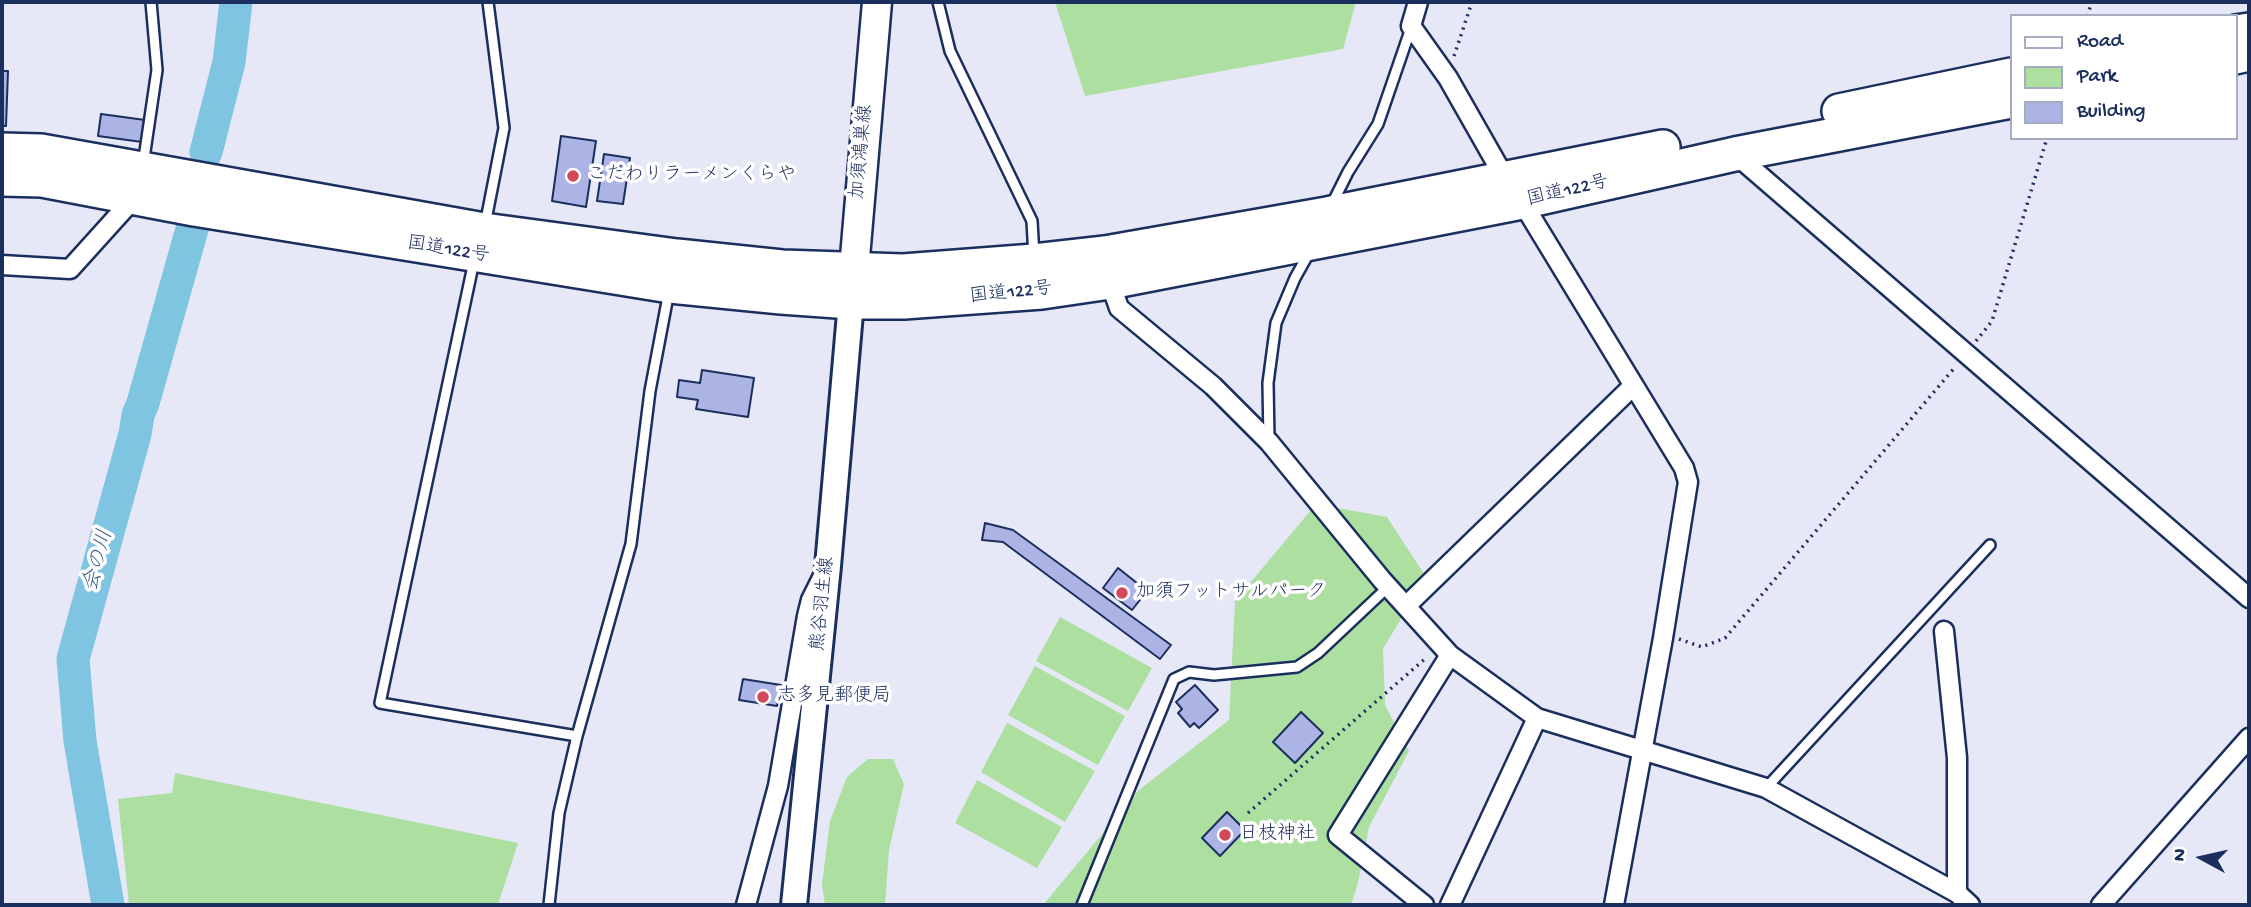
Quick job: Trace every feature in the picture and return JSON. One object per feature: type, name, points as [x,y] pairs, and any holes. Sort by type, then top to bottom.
[{"type":"highway","name":"国道122号","points":[[1514,191],[2010,75]]},
{"type":"highway","name":"国道122号","points":[[2,179],[139,184],[479,243],[670,286],[851,302],[904,302],[969,298],[1110,282],[1321,228],[1514,191],[1735,154],[2010,101]]},
{"type":"highway","name":"国道122号","points":[[2,150],[41,151],[139,184]]},
{"type":"highway","name":"国道122号","points":[[479,243],[677,256],[782,267],[903,271],[1034,261],[1321,228]]},
{"type":"main road","name":"加須鴻巣線","points":[[851,302],[877,2]]},
{"type":"main road","name":"熊谷羽生線","points":[[794,905],[851,302]]},
{"type":"street","points":[[1418,2],[1411,26],[1448,78],[1684,468],[1688,482],[1664,634],[1614,905]]},
{"type":"street","points":[[1735,154],[2249,598]]},
{"type":"street","points":[[2,265],[70,269],[139,184]]},
{"type":"street","points":[[1110,282],[1119,308],[1213,386],[1269,442],[1388,587],[1445,650],[1537,718],[1766,788],[1963,899]]},
{"type":"street","points":[[1406,606],[1633,386]]},
{"type":"street","points":[[746,905],[778,786],[807,616],[811,600],[828,566]]},
{"type":"street","points":[[1944,631],[1957,758],[1963,899]]},
{"type":"street","points":[[1424,905],[1338,835],[1445,650]]},
{"type":"street","points":[[1450,905],[1537,718]]},
{"type":"street","points":[[2101,905],[2249,738]]},
{"type":"lane","points":[[139,184],[157,70],[151,2]]},
{"type":"lane","points":[[488,2],[504,128],[380,704],[577,736]]},
{"type":"lane","points":[[937,2],[950,51],[1032,221],[1034,261]]},
{"type":"lane","points":[[1269,442],[1268,383],[1276,323],[1295,278],[1348,172],[1378,124],[1411,26]]},
{"type":"lane","points":[[549,905],[559,813],[577,736],[631,544],[650,391],[670,286]]},
{"type":"lane","points":[[1766,788],[1990,545]]},
{"type":"lane","points":[[1082,905],[1174,679],[1189,672],[1214,675],[1297,667],[1318,653],[1388,587]]},
{"type":"path","points":[[1448,78],[1472,2]]},
{"type":"path","points":[[1664,634],[1702,647],[1725,638],[1992,321],[2046,140]]},
{"type":"path","points":[[1248,813],[1445,650]]},
{"type":"green space","points":[[1055,2],[1356,2],[1343,49],[1085,96]]},
{"type":"green space","points":[[1316,504],[1387,517],[1426,577],[1383,649],[1385,705],[1409,751],[1369,827],[1351,905],[1043,905],[1139,790],[1229,720],[1235,601]]},
{"type":"green space","points":[[1060,617],[1152,668],[1128,711],[1036,661]]},
{"type":"green space","points":[[1035,666],[1125,716],[1098,765],[1008,715]]},
{"type":"green space","points":[[1007,723],[1095,771],[1065,822],[981,772]]},
{"type":"green space","points":[[868,759],[893,759],[904,784],[889,850],[885,905],[825,905],[822,884],[830,821],[847,777]]},
{"type":"green space","points":[[175,773],[518,843],[498,905],[129,905],[118,799],[172,793]]},
{"type":"green space","points":[[977,780],[1062,827],[1037,868],[955,823]]},
{"type":"building","points":[[2,71],[8,71],[6,126],[2,126]]},
{"type":"building","points":[[101,114],[145,120],[142,142],[98,136]]},
{"type":"building","points":[[561,136],[596,141],[586,207],[552,201]]},
{"type":"building","points":[[604,154],[630,158],[623,204],[597,201]]},
{"type":"building","points":[[702,370],[754,378],[748,417],[696,409],[698,400],[677,397],[679,380],[700,383]]},
{"type":"building","points":[[985,523],[1013,530],[1171,645],[1160,659],[1003,542],[982,540]]},
{"type":"building","points":[[1118,568],[1147,591],[1132,610],[1103,588]]},
{"type":"building","points":[[743,679],[781,685],[777,706],[739,700]]},
{"type":"building","points":[[1195,685],[1218,710],[1199,728],[1194,723],[1190,727],[1178,713],[1182,709],[1176,702]]},
{"type":"building","points":[[1301,712],[1323,733],[1295,763],[1273,742]]},
{"type":"building","points":[[1227,812],[1245,830],[1220,856],[1202,838]]},
{"type":"waterway","name":"会の川","points":[[206,152],[229,62],[236,2]]},
{"type":"waterway","name":"会の川","points":[[108,905],[80,741],[73,659],[138,415],[194,222]]},
{"type":"place","name":"こだわりラーメンくらや","points":[[573,176]]},
{"type":"place","name":"加須フットサルパーク","points":[[1122,593]]},
{"type":"place","name":"志多見郵便局","points":[[763,697]]},
{"type":"place","name":"日枝神社","points":[[1225,835]]}]
